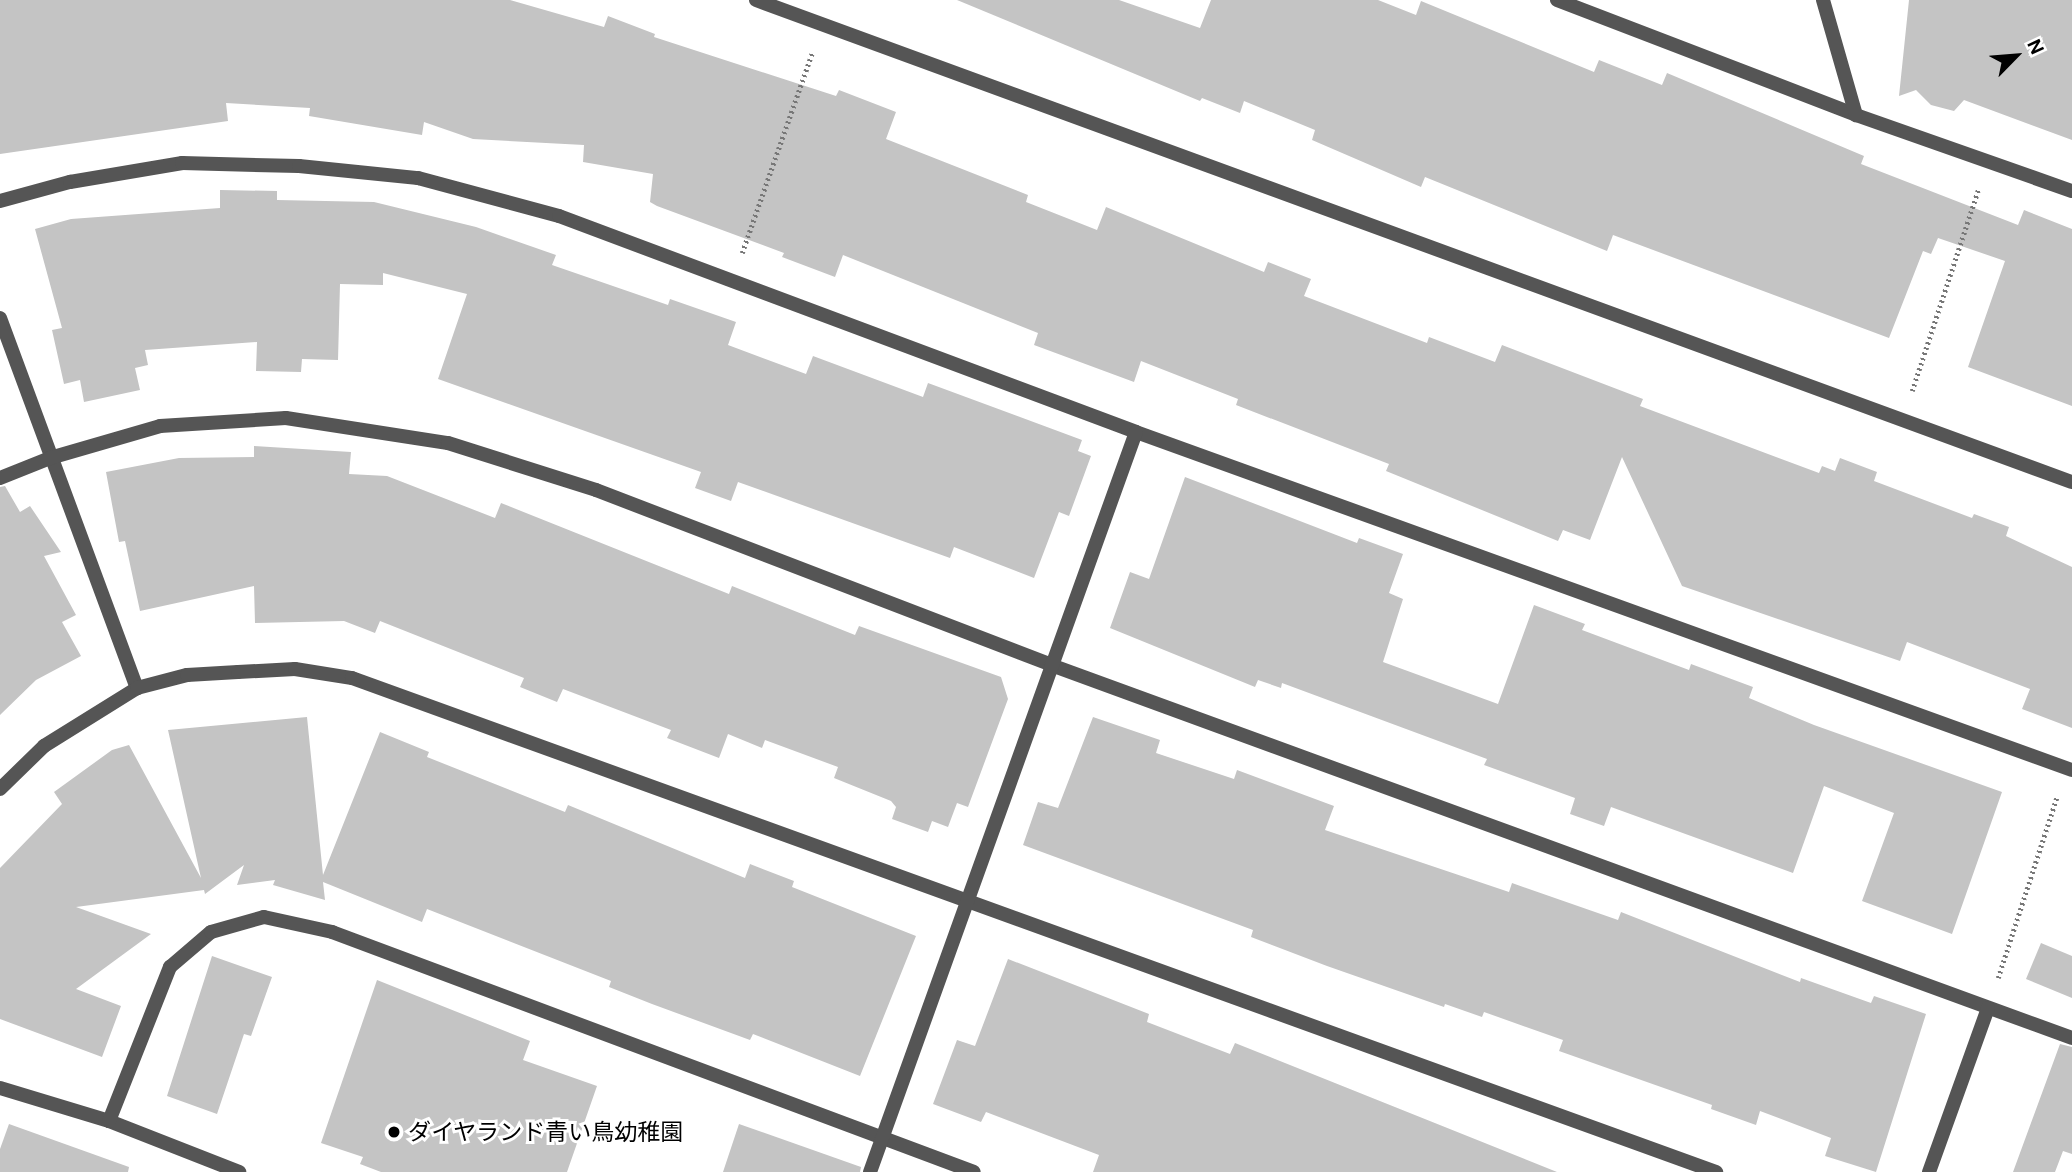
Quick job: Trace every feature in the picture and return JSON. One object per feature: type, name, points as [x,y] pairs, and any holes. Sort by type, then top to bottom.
[{"type":"street","points":[[757,0],[1902,422],[2072,482]]},
{"type":"street","points":[[1557,0],[1856,115],[2072,191]]},
{"type":"street","points":[[1824,0],[1856,115]]},
{"type":"street","points":[[0,201],[70,182],[182,163],[299,166],[418,178],[559,216],[1136,432],[2069,769]]},
{"type":"street","points":[[0,318],[137,688]]},
{"type":"street","points":[[0,478],[50,458],[160,426],[286,418],[448,443],[596,490],[1051,665],[2072,1038]]},
{"type":"street","points":[[870,1172],[1136,432]]},
{"type":"street","points":[[0,789],[44,746],[137,688],[187,675],[295,669],[352,678],[1716,1172]]},
{"type":"street","points":[[108,1121],[170,967],[211,932],[264,917],[332,932],[881,1140],[974,1172]]},
{"type":"street","points":[[1929,1172],[1988,1008]]},
{"type":"street","points":[[0,1088],[108,1121],[239,1172]]},
{"type":"path","points":[[732,280],[822,24]]},
{"type":"path","points":[[1902,422],[1987,161]]},
{"type":"path","points":[[1988,1008],[2069,769]]},
{"type":"building","points":[[0,0],[510,0],[604,27],[608,16],[655,34],[654,37],[836,96],[839,90],[896,112],[886,139],[1028,195],[1026,202],[1097,230],[1106,207],[1264,272],[1268,262],[1311,279],[1304,296],[1427,343],[1429,337],[1495,362],[1502,345],[1643,399],[1640,406],[1819,473],[1822,466],[1835,471],[1840,458],[1877,472],[1874,481],[1972,518],[1974,514],[2009,527],[2006,536],[2072,567],[2072,728],[2022,709],[2030,689],[1907,642],[1900,661],[1682,586],[1622,457],[1590,540],[1563,530],[1558,541],[1386,471],[1389,464],[1236,405],[1238,399],[1141,361],[1134,382],[1034,345],[1038,333],[843,255],[835,277],[782,257],[784,253],[657,206],[650,202],[653,174],[583,162],[584,145],[473,139],[424,122],[422,135],[309,116],[310,108],[226,103],[228,121],[0,154]]},
{"type":"building","points":[[957,0],[1119,0],[1200,28],[1211,0],[1378,0],[1416,15],[1421,1],[1594,72],[1599,60],[1662,85],[1667,73],[1864,156],[1861,164],[2018,225],[2024,210],[2072,229],[2072,406],[1968,367],[2005,261],[1938,238],[1931,254],[1923,251],[1889,338],[1613,235],[1607,251],[1425,177],[1421,187],[1312,140],[1315,130],[1244,101],[1240,113],[1202,98],[1200,101]]},
{"type":"building","points":[[1909,0],[2072,0],[2072,140],[1964,100],[1954,111],[1931,105],[1916,90],[1899,96]]},
{"type":"building","points":[[220,190],[277,191],[277,200],[374,202],[476,227],[556,255],[552,265],[668,305],[670,299],[736,322],[728,345],[806,374],[813,356],[923,397],[928,383],[1082,440],[1078,451],[1091,456],[1069,516],[1059,512],[1034,578],[954,547],[950,558],[738,482],[731,501],[695,488],[701,472],[438,379],[467,294],[383,273],[383,285],[340,284],[338,360],[302,359],[301,372],[256,371],[257,342],[145,350],[148,365],[135,368],[140,390],[84,402],[80,380],[64,384],[52,330],[62,328],[35,229],[71,219],[220,208]]},
{"type":"building","points":[[254,446],[351,452],[349,474],[387,476],[495,518],[501,503],[729,594],[732,586],[855,635],[859,626],[1001,677],[1008,699],[968,807],[957,803],[948,827],[932,821],[928,832],[892,819],[896,807],[891,801],[834,778],[838,767],[765,740],[762,748],[728,734],[719,758],[667,738],[671,730],[563,689],[557,702],[520,687],[524,678],[380,621],[375,633],[344,621],[255,623],[254,586],[140,611],[125,541],[119,542],[106,472],[179,458],[254,457]]},
{"type":"building","points":[[1185,477],[1357,543],[1359,538],[1403,554],[1389,593],[1403,599],[1383,662],[1498,704],[1534,605],[1585,624],[1582,630],[1689,670],[1691,664],[1753,687],[1749,698],[1814,725],[2002,792],[1952,934],[1862,901],[1894,813],[1824,786],[1793,873],[1611,807],[1604,826],[1570,814],[1575,798],[1484,765],[1487,759],[1282,683],[1281,688],[1258,680],[1255,687],[1110,628],[1130,572],[1149,579]]},
{"type":"building","points":[[5,486],[20,512],[30,506],[61,552],[44,556],[76,615],[62,622],[81,656],[36,680],[0,715],[0,487]]},
{"type":"building","points":[[307,717],[323,875],[380,732],[429,752],[427,757],[565,812],[568,805],[745,878],[750,864],[794,881],[792,887],[916,936],[860,1076],[753,1034],[750,1040],[652,1004],[609,987],[611,981],[427,909],[422,922],[323,882],[325,900],[273,885],[275,880],[237,885],[244,865],[205,894],[204,890],[76,907],[151,934],[76,989],[121,1006],[102,1057],[0,1019],[0,868],[62,804],[54,792],[112,750],[129,745],[201,878],[168,730]]},
{"type":"building","points":[[1093,717],[1160,740],[1156,753],[1234,779],[1237,770],[1334,806],[1325,830],[1509,892],[1512,883],[1618,920],[1621,912],[1800,982],[1801,978],[1871,1003],[1874,996],[1926,1014],[1876,1172],[1825,1156],[1831,1138],[1760,1111],[1756,1125],[1711,1109],[1712,1105],[1559,1051],[1563,1040],[1484,1012],[1482,1017],[1445,1004],[1444,1007],[1327,966],[1251,937],[1253,930],[1023,845],[1038,802],[1058,808]]},
{"type":"building","points":[[2041,943],[2072,956],[2072,998],[2026,979]]},
{"type":"building","points":[[212,956],[272,977],[251,1036],[244,1034],[217,1114],[167,1096]]},
{"type":"building","points":[[1008,959],[1149,1014],[1147,1022],[1230,1054],[1235,1043],[1557,1172],[1093,1172],[1099,1155],[986,1112],[981,1122],[933,1104],[957,1040],[975,1046]]},
{"type":"building","points":[[377,980],[530,1041],[523,1060],[597,1086],[567,1172],[381,1172],[360,1164],[363,1157],[321,1143]]},
{"type":"building","points":[[2060,1044],[2072,1047],[2072,1154],[2063,1151],[2055,1172],[2013,1172]]},
{"type":"building","points":[[9,1124],[129,1167],[128,1172],[0,1172],[0,1149]]},
{"type":"building","points":[[739,1124],[861,1167],[860,1172],[723,1172]]},
{"type":"place","name":"ダイヤランド青い鳥幼稚園","points":[[394,1132]]}]
